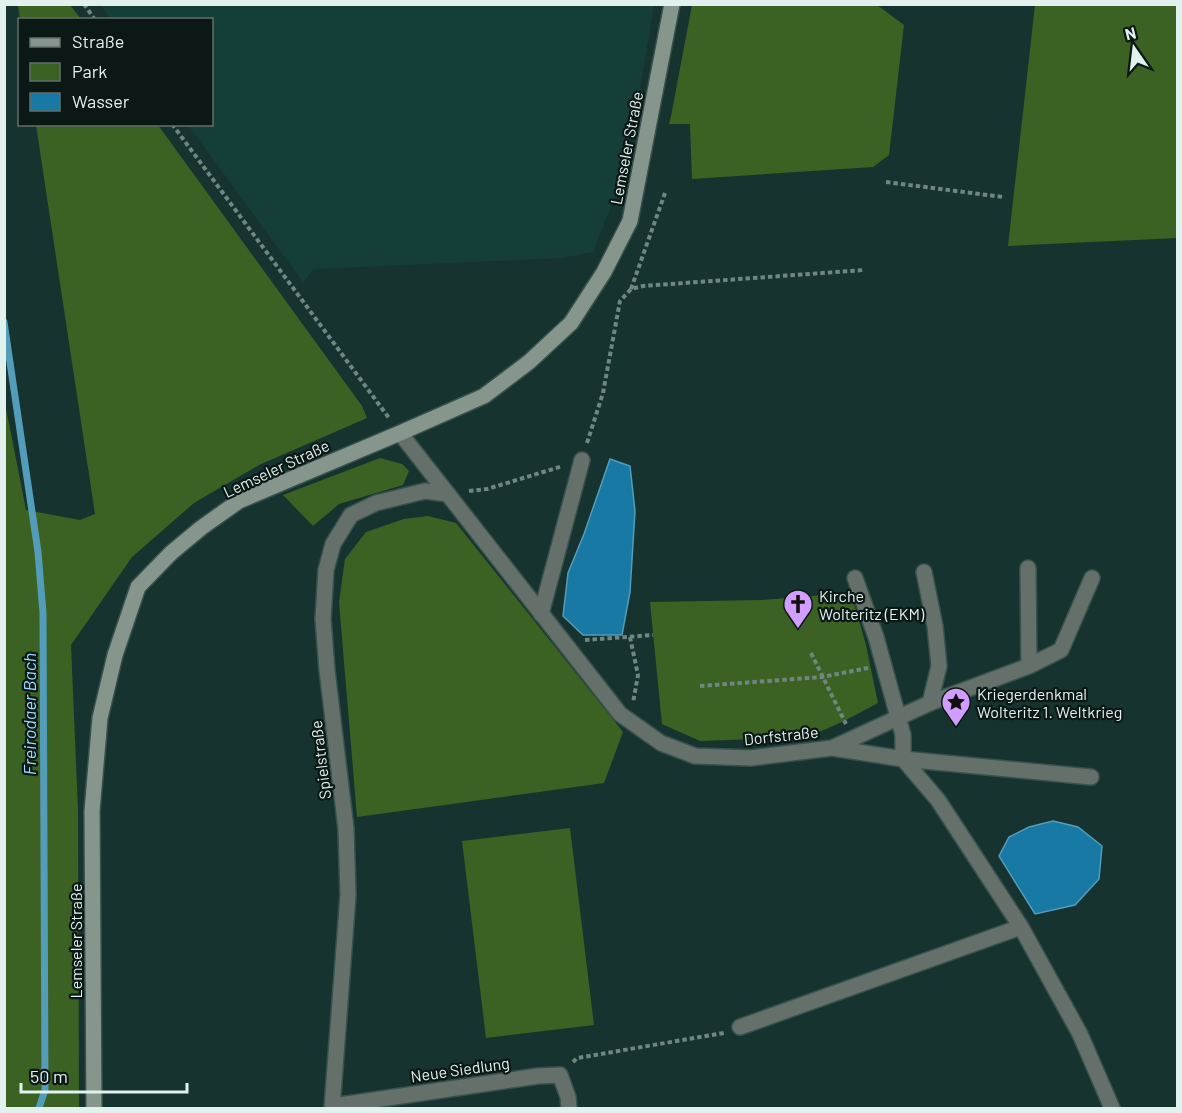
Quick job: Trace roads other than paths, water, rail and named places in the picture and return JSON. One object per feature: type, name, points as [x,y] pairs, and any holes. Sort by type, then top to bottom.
[{"type":"main road","name":"Lemseler Straße","points":[[94,1108],[92,811],[100,718],[116,655],[138,587],[171,553],[239,501],[484,396],[529,362],[571,323],[604,272],[630,221],[672,4]]},
{"type":"street","name":"Dorfstraße","points":[[400,433],[620,714],[661,743],[695,756],[751,758],[832,747],[903,759],[1091,777]]},
{"type":"street","points":[[541,614],[582,460]]},
{"type":"street","name":"Spielstraße","points":[[332,1107],[348,895],[346,829],[323,619],[326,570],[333,544],[351,515],[376,503],[425,491],[448,494]]},
{"type":"street","points":[[1028,568],[1029,666]]},
{"type":"street","points":[[924,572],[935,626],[939,666],[930,703]]},
{"type":"street","points":[[855,578],[876,636],[903,735],[903,759],[938,800],[1021,927],[1080,1034],[1112,1108]]},
{"type":"street","points":[[832,747],[930,703],[1029,666],[1062,650],[1092,578]]},
{"type":"street","points":[[740,1027],[1021,927]]},
{"type":"street","name":"Neue Siedlung","points":[[332,1107],[538,1076],[560,1075],[568,1097],[569,1108]]},
{"type":"water","points":[[610,459],[630,466],[635,511],[630,592],[622,635],[583,635],[563,616],[568,573]]},
{"type":"water","points":[[1053,821],[1078,827],[1102,846],[1099,879],[1075,905],[1035,914],[999,856],[1009,837],[1029,827]]},
{"type":"waterway","name":"Freirodaer Bach","points":[[4,322],[38,552],[43,613],[45,1090],[39,1108]]},
{"type":"place","name":"Kirche Wolteritz (EKM)","points":[[798,630]]},
{"type":"place","name":"Kriegerdenkmal Wolteritz 1. Weltkrieg","points":[[956,728]]}]
